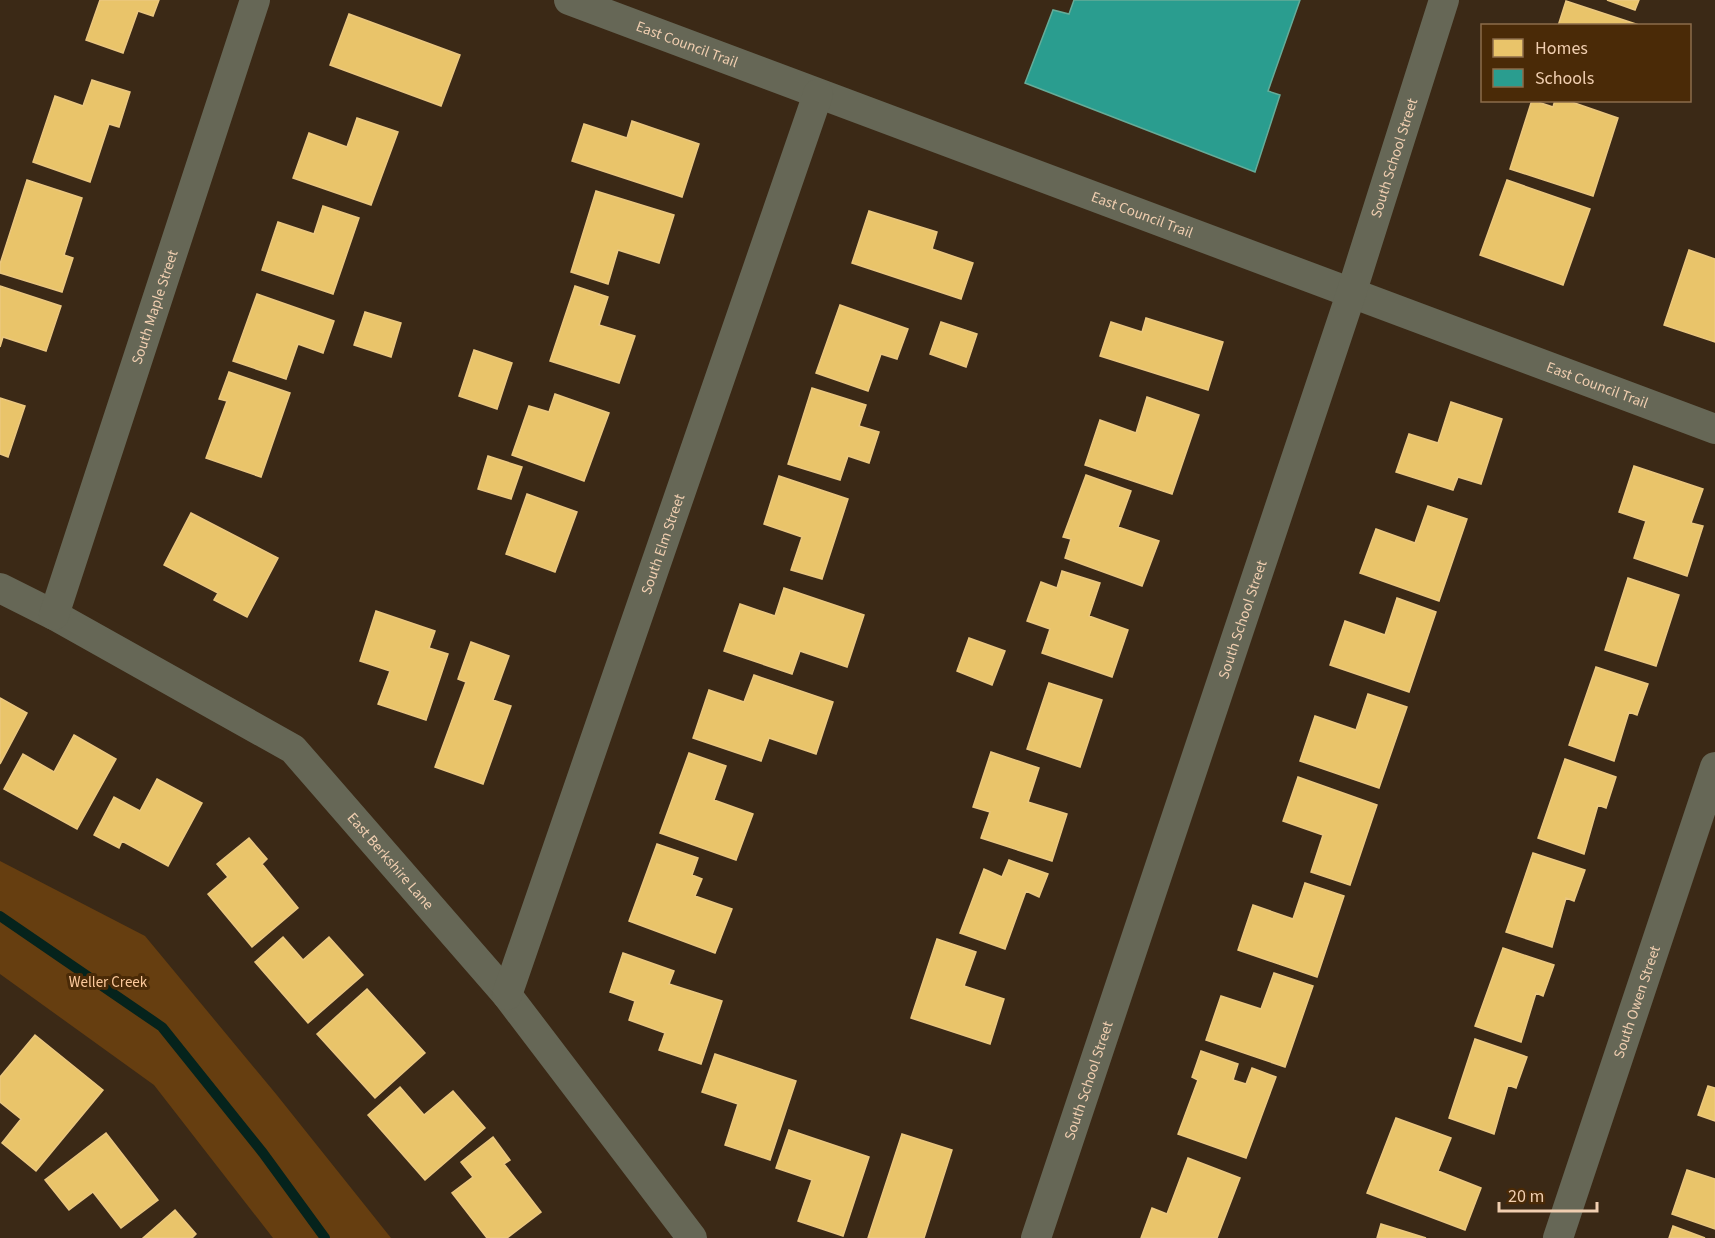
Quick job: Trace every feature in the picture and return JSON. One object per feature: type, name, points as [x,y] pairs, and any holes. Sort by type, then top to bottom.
[{"type":"street","name":"South Maple Street","points":[[54,615],[255,0]]},
{"type":"street","name":"East Council Trail","points":[[569,0],[1715,429]]},
{"type":"street","name":"South School Street","points":[[1036,1238],[1351,294],[1444,0]]},
{"type":"street","name":"South Elm Street","points":[[507,995],[818,94]]},
{"type":"street","name":"East Berkshire Lane","points":[[0,588],[54,615],[293,749],[507,995],[692,1238]]},
{"type":"street","name":"South Owen Street","points":[[1558,1238],[1715,767]]},
{"type":"green space","name":"Weller Creek","points":[[0,861],[145,936],[391,1238],[273,1238],[154,1085],[0,974]]},
{"type":"building: Homes","points":[[100,0],[159,0],[153,16],[138,11],[123,53],[86,40]]},
{"type":"building: Homes","points":[[1607,0],[1639,0],[1635,10]]},
{"type":"building: Homes","points":[[1566,1],[1636,24],[1559,24]]},
{"type":"building: Homes","points":[[349,14],[460,55],[441,106],[330,65]]},
{"type":"building: Homes","points":[[92,80],[130,92],[119,127],[109,124],[90,182],[33,162],[55,96],[83,106]]},
{"type":"building: Homes","points":[[1531,102],[1553,107],[1554,102],[1572,102],[1618,118],[1593,196],[1510,169]]},
{"type":"building: Homes","points":[[357,118],[398,132],[371,205],[293,178],[309,133],[347,147]]},
{"type":"building: Homes","points":[[632,121],[699,144],[682,197],[572,161],[584,124],[627,138]]},
{"type":"building: Homes","points":[[27,180],[82,198],[64,255],[73,258],[62,292],[0,273],[0,264]]},
{"type":"building: Homes","points":[[1507,180],[1590,209],[1563,285],[1480,255]]},
{"type":"building: Homes","points":[[596,191],[674,215],[659,263],[618,250],[608,284],[571,272]]},
{"type":"building: Homes","points":[[323,206],[359,218],[333,294],[262,270],[278,222],[314,234]]},
{"type":"building: Homes","points":[[869,211],[937,232],[932,249],[973,263],[961,299],[852,263]]},
{"type":"building: Homes","points":[[1689,250],[1715,259],[1715,342],[1664,325]]},
{"type":"building: Homes","points":[[0,286],[61,306],[46,351],[3,337],[0,347]]},
{"type":"building: Homes","points":[[575,286],[608,297],[599,325],[635,336],[619,383],[550,361]]},
{"type":"building: Homes","points":[[257,294],[334,321],[323,353],[298,344],[286,379],[233,361]]},
{"type":"building: Homes","points":[[840,305],[908,329],[897,359],[881,354],[868,391],[816,373]]},
{"type":"building: Homes","points":[[365,312],[401,323],[391,357],[354,345]]},
{"type":"building: Homes","points":[[1146,318],[1223,342],[1208,390],[1100,356],[1111,322],[1142,332]]},
{"type":"building: Homes","points":[[941,322],[977,334],[966,367],[930,354]]},
{"type":"building: Homes","points":[[474,350],[512,363],[497,409],[459,396]]},
{"type":"building: Homes","points":[[229,372],[290,393],[261,477],[206,458],[227,401],[219,399]]},
{"type":"building: Homes","points":[[812,388],[866,405],[859,426],[879,432],[869,463],[848,456],[840,480],[788,464]]},
{"type":"building: Homes","points":[[555,394],[609,413],[584,481],[512,455],[529,406],[549,412]]},
{"type":"building: Homes","points":[[1147,397],[1199,415],[1172,494],[1085,465],[1100,420],[1136,433]]},
{"type":"building: Homes","points":[[0,398],[25,406],[8,457],[0,454]]},
{"type":"building: Homes","points":[[1451,402],[1502,419],[1481,484],[1458,477],[1453,490],[1396,472],[1409,434],[1438,443]]},
{"type":"building: Homes","points":[[488,456],[522,467],[511,499],[478,489]]},
{"type":"building: Homes","points":[[1634,466],[1703,489],[1691,523],[1703,526],[1687,576],[1634,558],[1646,521],[1619,512]]},
{"type":"building: Homes","points":[[1086,475],[1131,491],[1118,527],[1159,541],[1142,586],[1065,558],[1071,539],[1063,537]]},
{"type":"building: Homes","points":[[779,476],[848,499],[822,579],[791,570],[802,537],[764,524]]},
{"type":"building: Homes","points":[[527,494],[577,512],[555,572],[506,554]]},
{"type":"building: Homes","points":[[1428,506],[1467,519],[1439,601],[1360,573],[1376,529],[1415,543]]},
{"type":"building: Homes","points":[[191,513],[278,558],[247,617],[214,600],[218,593],[164,565]]},
{"type":"building: Homes","points":[[1062,571],[1100,583],[1089,616],[1128,630],[1112,677],[1042,653],[1050,629],[1027,621],[1041,582],[1057,588]]},
{"type":"building: Homes","points":[[1628,578],[1679,595],[1656,666],[1605,650]]},
{"type":"building: Homes","points":[[784,588],[864,615],[847,667],[800,651],[792,674],[724,651],[740,604],[775,616]]},
{"type":"building: Homes","points":[[1397,598],[1436,612],[1409,692],[1330,665],[1345,621],[1385,635]]},
{"type":"building: Homes","points":[[376,611],[435,631],[429,648],[448,654],[426,720],[378,704],[390,671],[360,661]]},
{"type":"building: Homes","points":[[969,638],[1005,651],[992,685],[957,671]]},
{"type":"building: Homes","points":[[471,642],[509,656],[493,700],[511,706],[483,784],[435,767],[466,682],[458,679]]},
{"type":"building: Homes","points":[[1596,667],[1648,684],[1637,715],[1629,712],[1614,761],[1569,745]]},
{"type":"building: Homes","points":[[754,675],[833,702],[816,754],[769,738],[761,761],[693,738],[709,690],[744,702]]},
{"type":"building: Homes","points":[[1049,683],[1102,700],[1080,767],[1027,749]]},
{"type":"building: Homes","points":[[1368,694],[1407,707],[1379,788],[1300,761],[1315,716],[1356,730]]},
{"type":"building: Homes","points":[[0,698],[27,713],[0,764]]},
{"type":"building: Homes","points":[[74,735],[116,759],[77,829],[4,789],[23,754],[54,772]]},
{"type":"building: Homes","points":[[991,752],[1039,768],[1028,802],[1067,814],[1052,861],[981,838],[990,812],[973,807]]},
{"type":"building: Homes","points":[[689,753],[726,766],[714,800],[753,814],[736,860],[660,833]]},
{"type":"building: Homes","points":[[1565,759],[1616,777],[1606,808],[1598,805],[1584,854],[1538,838]]},
{"type":"building: Homes","points":[[1298,777],[1377,805],[1350,885],[1311,872],[1323,835],[1283,821]]},
{"type":"building: Homes","points":[[157,779],[202,803],[168,866],[122,841],[119,848],[94,835],[114,797],[140,811]]},
{"type":"building: Homes","points":[[249,838],[267,859],[262,864],[298,908],[252,947],[208,894],[228,877],[217,864]]},
{"type":"building: Homes","points":[[657,844],[698,858],[692,875],[702,879],[695,896],[732,909],[715,953],[629,921]]},
{"type":"building: Homes","points":[[1533,853],[1585,870],[1574,901],[1566,898],[1552,947],[1506,932]]},
{"type":"building: Homes","points":[[1009,860],[1048,874],[1039,897],[1026,891],[1005,949],[960,933],[984,869],[1002,877]]},
{"type":"building: Homes","points":[[1305,883],[1344,896],[1317,977],[1238,950],[1253,905],[1293,919]]},
{"type":"building: Homes","points":[[283,937],[303,960],[329,937],[363,975],[308,1023],[255,962]]},
{"type":"building: Homes","points":[[937,939],[976,952],[964,986],[1004,999],[990,1044],[911,1018]]},
{"type":"building: Homes","points":[[1503,948],[1554,965],[1543,996],[1536,993],[1521,1042],[1475,1026]]},
{"type":"building: Homes","points":[[623,953],[674,971],[669,984],[722,1001],[701,1064],[659,1050],[665,1033],[629,1020],[635,1001],[610,992]]},
{"type":"building: Homes","points":[[1274,973],[1313,986],[1285,1067],[1206,1040],[1221,996],[1261,1009]]},
{"type":"building: Homes","points":[[367,989],[425,1053],[375,1098],[317,1034]]},
{"type":"building: Homes","points":[[35,1035],[103,1090],[36,1171],[2,1143],[21,1119],[0,1102],[0,1077]]},
{"type":"building: Homes","points":[[1475,1039],[1527,1057],[1516,1088],[1508,1085],[1494,1134],[1449,1118]]},
{"type":"building: Homes","points":[[1201,1051],[1238,1064],[1233,1080],[1246,1084],[1252,1068],[1276,1077],[1246,1158],[1178,1134],[1198,1080],[1192,1077]]},
{"type":"building: Homes","points":[[715,1054],[796,1081],[770,1160],[725,1145],[738,1104],[702,1092]]},
{"type":"building: Homes","points":[[1708,1086],[1715,1088],[1715,1121],[1698,1115]]},
{"type":"building: Homes","points":[[400,1087],[424,1115],[453,1091],[485,1128],[425,1180],[368,1115]]},
{"type":"building: Homes","points":[[1396,1118],[1451,1138],[1438,1171],[1481,1188],[1465,1230],[1367,1193]]},
{"type":"building: Homes","points":[[789,1130],[869,1157],[843,1236],[798,1221],[812,1180],[776,1168]]},
{"type":"building: Homes","points":[[106,1133],[158,1200],[121,1228],[93,1192],[69,1210],[45,1180]]},
{"type":"building: Homes","points":[[902,1134],[952,1150],[924,1238],[868,1238]]},
{"type":"building: Homes","points":[[493,1137],[510,1160],[504,1164],[541,1212],[507,1238],[487,1238],[452,1193],[473,1177],[461,1162]]},
{"type":"building: Homes","points":[[1188,1158],[1240,1178],[1217,1238],[1141,1238],[1152,1208],[1167,1214]]},
{"type":"building: Homes","points":[[1687,1170],[1715,1179],[1715,1229],[1672,1214]]},
{"type":"building: Homes","points":[[175,1210],[196,1234],[192,1238],[143,1238]]},
{"type":"building: Homes","points":[[1381,1224],[1426,1238],[1377,1238]]},
{"type":"building: Homes","points":[[1673,1226],[1705,1238],[1669,1238]]},
{"type":"building: Schools","points":[[1074,0],[1300,0],[1268,91],[1280,95],[1255,172],[1025,83],[1053,10],[1069,14]]},
{"type":"waterway","name":"Weller Creek","points":[[0,916],[162,1027],[263,1153],[325,1238]]}]
